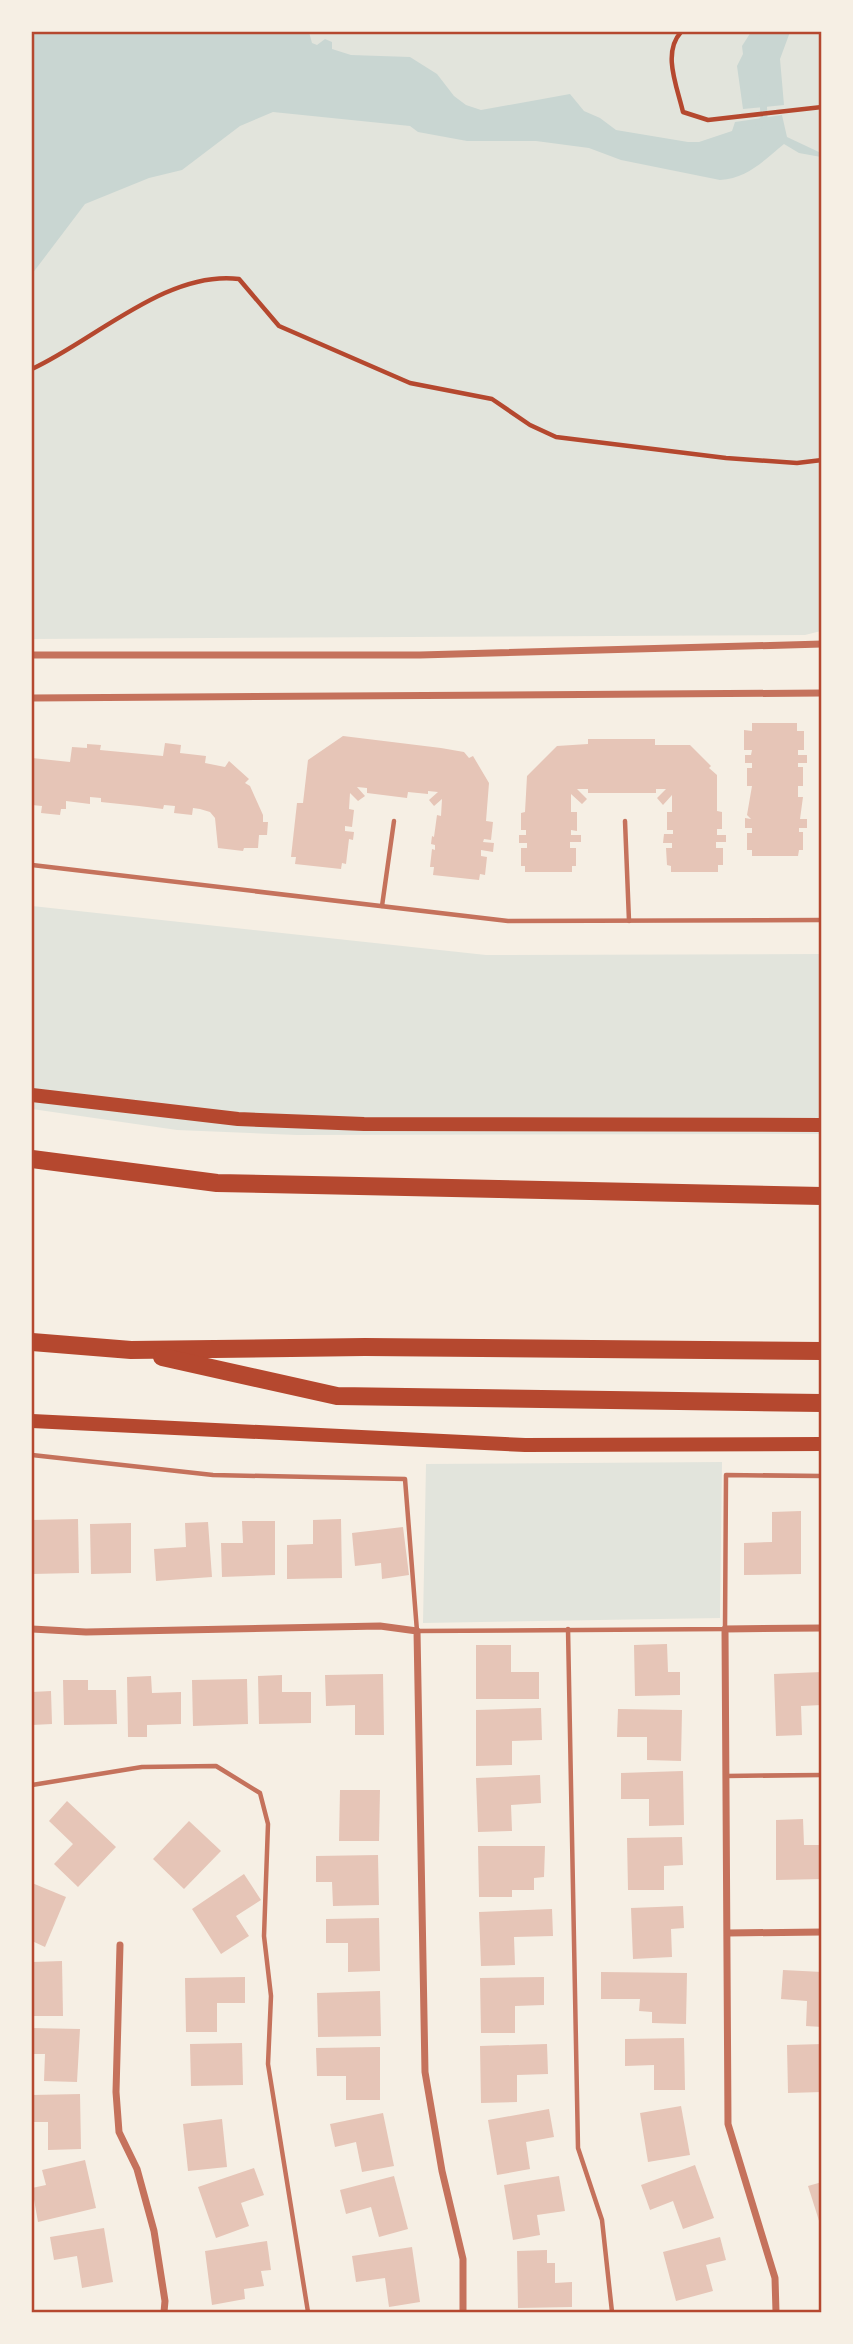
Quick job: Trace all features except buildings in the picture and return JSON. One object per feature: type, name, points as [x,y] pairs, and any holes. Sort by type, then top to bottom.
[{"type":"highway","points":[[32,1159],[217,1184],[821,1196]]},
{"type":"highway","points":[[32,1342],[131,1350],[365,1347],[821,1351]]},
{"type":"highway","points":[[131,1350],[337,1396],[821,1403]]},
{"type":"main road","points":[[32,1095],[239,1119],[364,1124],[821,1125]]},
{"type":"main road","points":[[32,1422],[525,1445],[821,1444]]},
{"type":"street","points":[[32,655],[420,654],[821,644]]},
{"type":"street","points":[[32,698],[821,693]]},
{"type":"street","points":[[32,1629],[86,1632],[380,1626],[417,1631],[425,2072],[442,2171],[463,2259],[463,2312]]},
{"type":"street","points":[[776,2312],[775,2278],[728,2124],[725,1629],[821,1628]]},
{"type":"street","points":[[728,1933],[821,1931]]},
{"type":"street","points":[[120,1945],[116,2092],[120,2132],[136,2169],[155,2231],[165,2301],[164,2312]]},
{"type":"lane","points":[[382,906],[394,821]]},
{"type":"lane","points":[[625,821],[629,921]]},
{"type":"lane","points":[[32,865],[508,921],[821,920]]},
{"type":"lane","points":[[32,1455],[213,1475],[405,1479],[417,1631],[725,1629],[726,1475],[821,1476]]},
{"type":"lane","points":[[568,1629],[578,2148],[602,2220],[612,2312]]},
{"type":"lane","points":[[32,1785],[142,1767],[216,1766],[260,1793],[268,1824],[264,1936],[271,1997],[268,2064],[308,2312]]},
{"type":"lane","points":[[726,1776],[821,1775]]},
{"type":"path","points":[[681,32],[673,40],[671,58],[683,112],[708,120],[821,107]]},
{"type":"path","points":[[32,369],[172,290],[218,277],[239,279],[279,326],[410,383],[492,399],[530,425],[556,437],[726,458],[797,463],[821,460]]},
{"type":"shaded area","points":[[32,32],[821,32],[821,631],[805,635],[32,639]]},
{"type":"shaded area","points":[[32,32],[309,32],[312,43],[317,45],[325,39],[332,42],[332,49],[351,55],[410,57],[437,74],[454,96],[466,105],[481,110],[570,94],[584,111],[600,118],[616,130],[688,142],[699,142],[732,131],[735,122],[782,115],[787,137],[821,153],[821,157],[799,153],[784,144],[747,172],[720,180],[621,160],[589,148],[536,141],[467,141],[418,132],[410,126],[273,112],[240,126],[182,170],[149,178],[85,204],[32,274]]},
{"type":"shaded area","points":[[751,32],[790,32],[780,59],[784,105],[743,109],[737,66],[743,54],[742,46]]},
{"type":"shaded area","points":[[32,906],[486,955],[821,954],[821,1134],[297,1135],[177,1130],[32,1109]]},
{"type":"shaded area","points":[[722,1462],[720,1618],[423,1623],[426,1464]]},
{"type":"waterway","points":[[759,126],[764,118],[763,97]]}]
